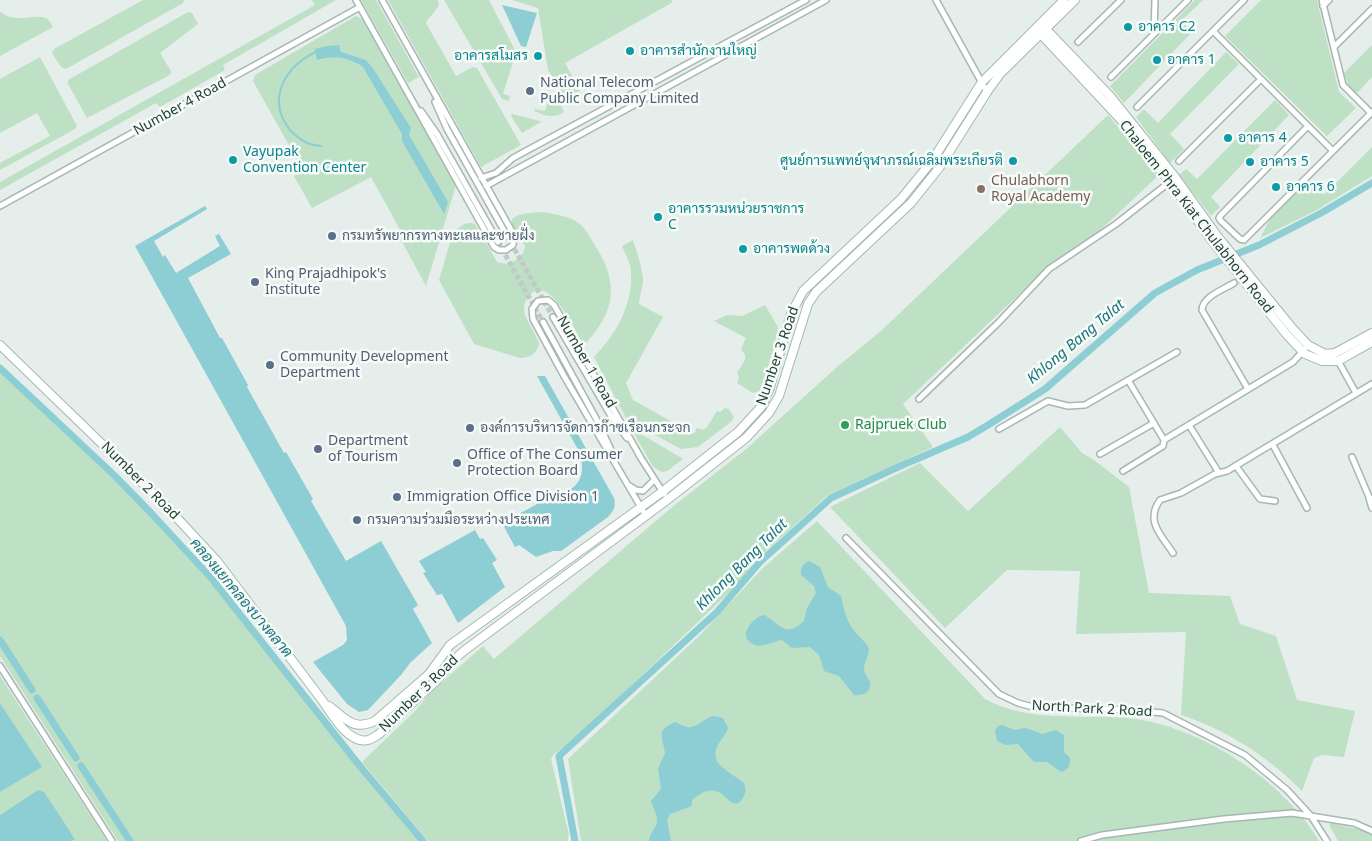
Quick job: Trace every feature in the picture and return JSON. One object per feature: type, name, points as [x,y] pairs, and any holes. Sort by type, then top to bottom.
[{"type":"street","points":[[356,0],[494,247],[502,251],[512,247],[514,239],[502,215],[382,0]]},
{"type":"street","points":[[481,178],[496,173],[512,158],[806,0]]},
{"type":"street","points":[[486,186],[826,0]]},
{"type":"street","points":[[936,0],[987,92]]},
{"type":"street","name":"Number 3 Road","points":[[322,700],[336,721],[348,734],[358,739],[367,740],[379,734],[437,680],[461,653],[646,516],[746,438],[768,415],[779,396],[808,304],[816,292],[914,200],[939,168],[1000,74],[1064,0]]},
{"type":"street","name":"Number 3 Road","points":[[322,700],[352,724],[358,726],[368,725],[375,721],[429,674],[450,645],[662,492],[733,437],[754,417],[761,407],[768,390],[787,324],[802,291],[914,186],[982,82],[1075,0]]},
{"type":"street","points":[[1078,42],[1120,0]]},
{"type":"street","points":[[1154,34],[1155,0]]},
{"type":"street","points":[[1111,76],[1188,0]]},
{"type":"street","points":[[1137,107],[1244,0]]},
{"type":"street","points":[[1308,126],[1220,216],[1221,221],[1240,239],[1244,240],[1371,112],[1343,85],[1322,3],[1329,0]]},
{"type":"street","name":"Number 4 Road","points":[[0,206],[360,7]]},
{"type":"street","points":[[1334,47],[1372,9]]},
{"type":"street","name":"Chaloem Phra Kiat Chulabhorn Road","points":[[1041,28],[1110,96],[1215,239],[1247,279],[1293,329],[1306,348],[1337,357]]},
{"type":"street","points":[[1213,32],[1333,150]]},
{"type":"street","points":[[423,74],[447,129],[508,236]]},
{"type":"street","points":[[1178,161],[1261,79]]},
{"type":"street","points":[[404,86],[437,134],[498,242]]},
{"type":"street","points":[[512,158],[507,167],[509,171],[514,171]]},
{"type":"street","points":[[920,399],[999,322],[1049,269],[1116,224],[1173,180]]},
{"type":"street","points":[[1234,283],[1206,300],[1202,305],[1202,310],[1248,389]]},
{"type":"street","name":"Number 1 Road","points":[[620,471],[564,376],[531,313],[533,306],[541,300],[548,300],[554,305],[667,500]]},
{"type":"street","name":"Number 1 Road","points":[[553,317],[611,416],[641,458]]},
{"type":"street","name":"Number 1 Road","points":[[543,322],[599,424],[626,483],[646,516]]},
{"type":"street","points":[[1337,357],[1372,333]]},
{"type":"street","points":[[1337,357],[1372,342]]},
{"type":"street","name":"Number 2 Road","points":[[0,345],[148,488],[217,561],[322,700]]},
{"type":"street","points":[[1164,440],[1293,362],[1306,348]]},
{"type":"street","points":[[999,429],[1048,401],[1068,406],[1085,405],[1177,352]]},
{"type":"street","points":[[1337,357],[1356,393]]},
{"type":"street","points":[[1123,471],[1164,446],[1164,440],[1128,380]]},
{"type":"street","points":[[1173,553],[1153,522],[1153,513],[1160,500],[1181,493],[1206,478],[1227,471],[1372,384]]},
{"type":"street","points":[[1100,454],[1154,424]]},
{"type":"street","points":[[1189,424],[1219,473]]},
{"type":"street","points":[[1273,444],[1307,508]]},
{"type":"street","points":[[1352,457],[1370,498],[1372,508]]},
{"type":"street","points":[[1236,466],[1260,500],[1275,501]]},
{"type":"street","points":[[626,483],[640,492],[646,490],[654,480]]},
{"type":"street","name":"North Park 2 Road","points":[[846,538],[999,694],[1018,703],[1033,707],[1132,710],[1163,713],[1245,755],[1287,790],[1311,816],[1327,841]]},
{"type":"street","points":[[0,666],[112,841]]},
{"type":"street","points":[[1081,841],[1102,835],[1224,819],[1292,813],[1354,823],[1372,831]]},
{"type":"green space","points":[[143,0],[184,0],[183,3],[66,69],[61,67],[52,53],[54,49]]},
{"type":"green space","points":[[312,0],[336,0],[223,65],[225,70],[160,107],[156,103],[0,190],[0,182],[315,5]]},
{"type":"green space","points":[[361,0],[376,0],[419,77],[408,83]]},
{"type":"green space","points":[[388,0],[437,0],[439,3],[438,7],[426,22],[456,76],[473,67],[477,68],[521,145],[481,167]]},
{"type":"green space","points":[[444,0],[489,0],[516,52],[503,94],[510,96],[509,101],[502,99]]},
{"type":"green space","points":[[512,0],[671,0],[673,2],[565,63],[580,91],[566,99],[548,70],[538,8]]},
{"type":"green space","name":"อาคาร 1","points":[[1195,0],[1203,0],[1181,21],[1192,32],[1124,103],[1110,86]]},
{"type":"green space","points":[[1261,0],[1317,0],[1339,92],[1356,108],[1327,136],[1225,36]]},
{"type":"green space","points":[[0,11],[17,18],[46,18],[53,27],[0,56]]},
{"type":"green space","points":[[188,12],[192,13],[198,24],[160,53],[171,71],[170,75],[87,118],[68,84],[68,80]]},
{"type":"green space","points":[[356,16],[364,20],[456,185],[426,286],[400,238],[403,235],[371,177],[312,208],[294,176],[303,170],[253,81],[255,75]]},
{"type":"green space","points":[[1372,45],[1372,77],[1357,93],[1349,87],[1344,73]]},
{"type":"green space","points":[[1226,52],[1239,64],[1170,134],[1184,149],[1170,163],[1136,117],[1144,109],[1158,123]]},
{"type":"green space","points":[[40,57],[77,126],[75,129],[0,170],[0,163],[50,136],[37,113],[0,133],[0,79]]},
{"type":"green space","points":[[551,92],[558,99],[564,112],[556,116],[549,116],[534,111],[535,109],[545,111]]},
{"type":"green space","points":[[1275,100],[1289,115],[1211,197],[1220,207],[1211,216],[1179,175],[1186,169],[1197,179]]},
{"type":"green space","points":[[512,114],[541,122],[522,133],[511,116]]},
{"type":"green space","name":"Rajpruek Club","points":[[1108,115],[1159,175],[1096,234],[1048,267],[903,404],[933,447],[828,495],[754,562],[739,583],[572,742],[554,754],[551,759],[569,835],[567,841],[428,841],[362,762],[416,710],[432,691],[483,646],[494,659],[671,508],[745,450],[837,367],[881,331]]},
{"type":"green space","points":[[1372,147],[1372,176],[1315,211],[1260,238],[1271,217],[1309,181],[1324,195]]},
{"type":"green space","points":[[544,212],[567,217],[578,222],[587,232],[603,260],[611,285],[611,296],[603,319],[587,342],[582,342],[567,315],[552,296],[544,291],[536,291],[528,297],[524,308],[525,315],[539,344],[537,350],[527,357],[520,358],[474,344],[439,280],[452,235],[459,227],[465,224],[475,224],[497,262],[506,264],[521,256],[525,246],[512,224],[512,219],[523,214]]},
{"type":"green space","points":[[633,240],[643,280],[639,304],[663,317],[626,383],[633,400],[694,434],[697,428],[703,430],[707,427],[717,411],[720,412],[725,408],[729,409],[734,417],[731,422],[698,447],[681,449],[627,420],[594,357],[616,329],[626,307],[631,284],[631,269],[622,246]]},
{"type":"green space","points":[[765,305],[778,327],[775,345],[760,391],[753,393],[737,383],[739,377],[737,373],[745,360],[745,355],[741,349],[746,338],[714,321],[727,315],[742,316]]},
{"type":"green space","points":[[0,371],[137,502],[212,584],[380,794],[420,841],[118,841],[0,656]]},
{"type":"green space","points":[[1060,427],[1082,453],[1129,487],[1149,593],[1230,596],[1240,624],[1276,636],[1297,700],[1355,711],[1344,757],[1322,755],[1314,758],[1302,791],[1275,767],[1246,746],[1214,728],[1181,715],[1186,632],[1076,634],[1080,571],[1007,570],[945,628],[830,507],[920,463],[968,511]]},
{"type":"green space","points":[[631,428],[683,459],[667,471],[662,472],[653,467]]},
{"type":"green space","points":[[817,521],[985,699],[1002,707],[1037,715],[1127,718],[1182,731],[1209,743],[1261,777],[1304,818],[1319,841],[581,841],[568,759],[697,638],[763,568]]},
{"type":"green space","points":[[0,676],[107,841],[72,841],[75,838],[38,790],[0,815],[0,792],[41,767],[0,703]]},
{"type":"green space","points":[[1332,823],[1361,830],[1372,835],[1372,841],[1338,841],[1329,825]]},
{"type":"water","points":[[502,5],[537,13],[526,47],[521,46]]},
{"type":"water","points":[[339,45],[341,52],[366,60],[411,128],[409,135],[448,202],[444,214],[402,141],[402,134],[363,67],[341,58],[317,60],[315,49]]},
{"type":"water","points":[[205,206],[207,209],[154,241],[163,257],[165,255],[176,273],[220,246],[215,236],[219,234],[231,254],[188,278],[248,385],[247,387],[284,453],[286,452],[313,499],[311,501],[346,561],[381,541],[418,605],[413,609],[432,643],[410,663],[368,710],[359,712],[347,704],[313,662],[343,645],[347,640],[346,626],[135,246]]},
{"type":"water","points":[[537,376],[545,376],[614,498],[615,506],[608,517],[561,551],[553,551],[536,557],[519,545],[515,547],[502,523],[541,502],[543,504],[568,491],[579,481],[582,473],[580,453]]},
{"type":"water","points":[[475,530],[480,539],[483,538],[497,560],[492,563],[505,587],[458,623],[442,594],[437,595],[423,573],[426,572],[419,561]]},
{"type":"water","points":[[809,561],[820,567],[828,587],[841,596],[849,624],[869,649],[864,669],[870,686],[863,694],[854,695],[839,676],[824,671],[819,655],[810,647],[792,648],[782,640],[758,646],[749,642],[747,638],[747,628],[754,620],[764,615],[782,628],[787,629],[791,629],[804,621],[807,608],[816,593],[814,586],[801,575],[802,566]]},
{"type":"water","points":[[0,703],[42,767],[0,792]]},
{"type":"water","points":[[714,716],[723,718],[728,728],[718,745],[716,758],[723,768],[744,783],[744,796],[739,803],[736,803],[731,802],[718,792],[702,793],[692,800],[692,806],[670,814],[667,820],[671,841],[649,841],[657,822],[651,801],[661,789],[658,769],[665,753],[662,738],[663,731],[675,722],[685,727],[691,727]]},
{"type":"water","points":[[1002,725],[1015,730],[1029,729],[1042,734],[1056,730],[1064,735],[1064,752],[1070,758],[1068,768],[1062,772],[1047,762],[1034,762],[1018,744],[1006,745],[997,741],[995,731],[998,726]]},
{"type":"water","points":[[38,790],[44,792],[75,839],[72,841],[0,841],[0,815]]},
{"type":"waterway","points":[[318,51],[306,57],[288,74],[279,96],[283,119],[291,131],[308,143],[321,146]]},
{"type":"waterway","name":"Khlong Bang Talat","points":[[575,841],[559,756],[717,612],[760,562],[831,498],[968,437],[1045,389],[1155,293],[1197,270],[1259,245],[1323,212],[1372,183]]},
{"type":"waterway","name":"คลองแยกคลองบางตลาด","points":[[0,368],[115,476],[212,579],[359,765],[423,841]]},
{"type":"waterway","points":[[0,640],[32,690]]},
{"type":"waterway","points":[[37,698],[76,758]]},
{"type":"waterway","points":[[81,766],[130,841]]},
{"type":"tunnel","points":[[507,236],[553,317]]},
{"type":"tunnel","points":[[498,242],[543,322]]},
{"type":"place","name":"อาคาร C2","points":[[1128,27]]},
{"type":"place","name":"อาคารสำนักงานใหญ่","points":[[630,51]]},
{"type":"place","name":"อาคารสโมสร","points":[[538,56]]},
{"type":"place","name":"อาคาร 1","points":[[1157,60]]},
{"type":"place","name":"National Telecom Public Company Limited","points":[[530,91]]},
{"type":"place","name":"อาคาร 4","points":[[1228,138]]},
{"type":"place","name":"Vayupak Convention Center","points":[[233,160]]},
{"type":"place","name":"ศูนย์การแพทย์จุฬาภรณ์เฉลิมพระเกียรติ","points":[[1013,161]]},
{"type":"place","name":"อาคาร 5","points":[[1250,162]]},
{"type":"place","name":"อาคาร 6","points":[[1276,187]]},
{"type":"place","name":"Chulabhorn Royal Academy","points":[[981,189]]},
{"type":"place","name":"อาคารรวมหน่วยราชการ C","points":[[658,217]]},
{"type":"place","name":"กรมทรัพยากรทางทะเลและชายฝั่ง","points":[[332,236]]},
{"type":"place","name":"อาคารพดด้วง","points":[[743,249]]},
{"type":"place","name":"King Prajadhipok's Institute","points":[[255,282]]},
{"type":"place","name":"Community Development Department","points":[[270,365]]},
{"type":"place","name":"Rajpruek Club","points":[[845,425]]},
{"type":"place","name":"องค์การบริหารจัดการก๊าซเรือนกระจก","points":[[470,428]]},
{"type":"place","name":"Department of Tourism","points":[[318,449]]},
{"type":"place","name":"Office of The Consumer Protection Board","points":[[457,463]]},
{"type":"place","name":"Immigration Office Division 1","points":[[397,497]]},
{"type":"place","name":"กรมความร่วมมือระหว่างประเทศ","points":[[357,520]]}]
